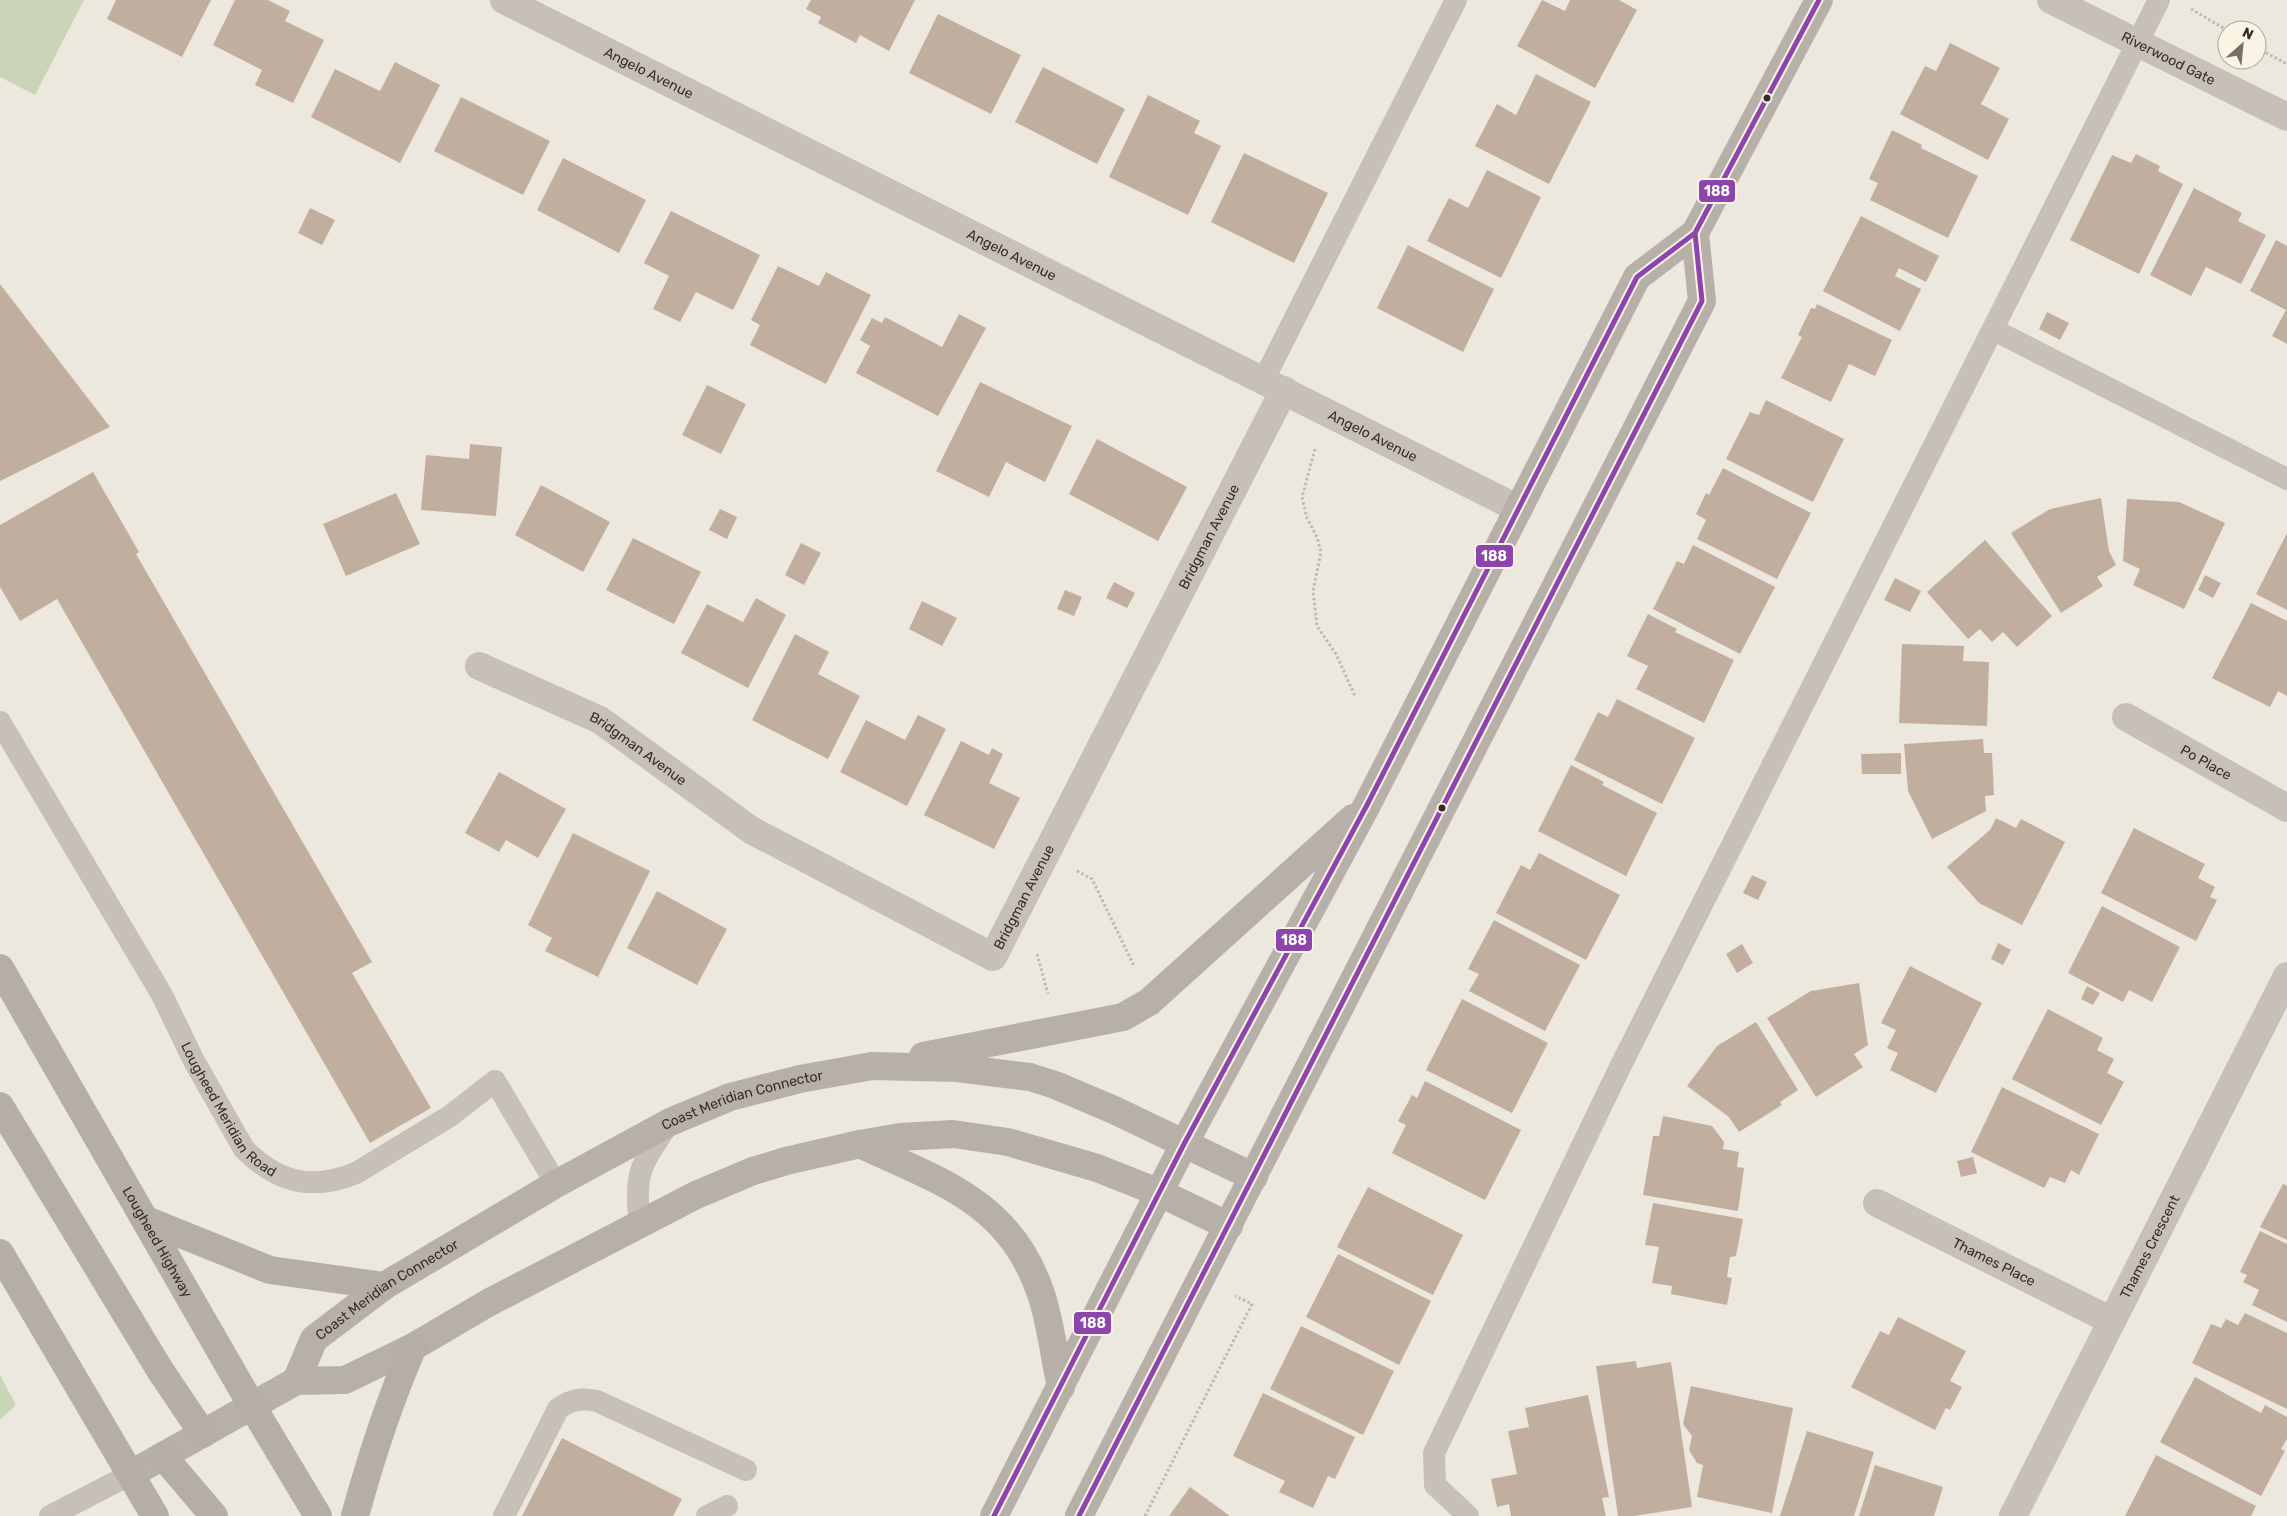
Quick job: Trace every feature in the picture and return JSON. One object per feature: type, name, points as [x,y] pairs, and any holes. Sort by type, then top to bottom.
[{"type":"main road","points":[[994,1516],[1184,1144],[1368,805],[1637,277],[1695,233],[1819,0]]},
{"type":"main road","points":[[1079,1516],[1702,300],[1695,233]]},
{"type":"main road","points":[[872,1066],[1123,1017],[1149,1002],[1368,805]]},
{"type":"main road","name":"Lougheed Highway","points":[[0,968],[252,1406],[318,1516]]},
{"type":"main road","name":"Coast Meridian Connector","points":[[296,1381],[314,1339],[384,1286],[556,1184],[670,1122],[730,1097],[800,1079],[872,1066],[957,1068],[1030,1077],[1078,1094],[1254,1177]]},
{"type":"main road","points":[[0,1106],[160,1370],[203,1434]]},
{"type":"main road","points":[[131,1474],[296,1381],[345,1380],[413,1346],[488,1303],[696,1195],[753,1171],[786,1161],[860,1144],[927,1134],[980,1137],[1076,1160],[1160,1193],[1229,1226]]},
{"type":"main road","points":[[860,1144],[962,1192],[983,1206],[1011,1236],[1022,1251],[1041,1294],[1060,1388]]},
{"type":"main road","points":[[146,1220],[270,1270],[384,1286]]},
{"type":"main road","points":[[0,1253],[155,1516]]},
{"type":"main road","points":[[355,1516],[389,1402],[413,1346]]},
{"type":"main road","points":[[163,1456],[214,1516]]},
{"type":"street","name":"Angelo Avenue","points":[[504,0],[1519,509]]},
{"type":"street","name":"Riverwood Gate","points":[[2051,0],[2287,117]]},
{"type":"street","name":"Bridgman Avenue","points":[[479,666],[600,720],[751,830],[993,957],[1046,854],[1273,385]]},
{"type":"street","name":"Po Place","points":[[2126,716],[2287,808]]},
{"type":"street","name":"Thames Crescent","points":[[2013,1516],[2287,976]]},
{"type":"street","name":"Thames Place","points":[[1877,1203],[2112,1321]]},
{"type":"lane","points":[[1273,385],[1456,0]]},
{"type":"lane","points":[[1468,1516],[1435,1485],[1434,1453],[1621,1065],[1994,330],[2158,0]]},
{"type":"lane","points":[[1994,330],[2287,479]]},
{"type":"lane","name":"Lougheed Meridian Road","points":[[0,722],[162,996],[194,1061],[244,1149],[267,1170],[301,1182],[330,1182],[356,1173],[450,1116],[495,1081],[556,1184]]},
{"type":"lane","points":[[640,1223],[636,1195],[639,1174],[648,1155],[670,1122]]},
{"type":"lane","points":[[504,1516],[558,1409],[570,1401],[583,1398],[597,1401],[746,1470]]},
{"type":"lane","points":[[50,1516],[131,1474]]},
{"type":"lane","points":[[706,1516],[727,1506]]},
{"type":"path","points":[[2190,8],[2217,24]]},
{"type":"path","points":[[2267,53],[2287,64]]},
{"type":"path","points":[[1316,443],[1302,497],[1307,518],[1318,537],[1321,552],[1313,591],[1317,626],[1336,654],[1355,696]]},
{"type":"path","points":[[1046,854],[1092,879],[1136,970]]},
{"type":"path","points":[[1035,946],[1049,1000]]},
{"type":"path","points":[[1144,1516],[1252,1304],[1235,1296]]},
{"type":"green space","points":[[0,0],[84,0],[35,95],[0,77]]},
{"type":"green space","points":[[0,1375],[16,1405],[0,1420]]},
{"type":"building","points":[[116,0],[211,0],[182,57],[107,19]]},
{"type":"building","points":[[235,0],[268,0],[290,11],[285,21],[324,40],[293,103],[255,85],[262,70],[213,45]]},
{"type":"building","points":[[811,0],[915,0],[889,51],[860,35],[856,43],[818,23],[821,17],[806,9]]},
{"type":"building","points":[[1542,0],[1565,11],[1570,0],[1619,0],[1637,10],[1595,88],[1517,46]]},
{"type":"building","points":[[938,14],[1021,55],[991,114],[909,73]]},
{"type":"building","points":[[1950,43],[2000,68],[1981,104],[2009,119],[1988,160],[1900,114],[1925,66],[1936,71]]},
{"type":"building","points":[[395,62],[440,85],[400,163],[311,117],[335,69],[380,91]]},
{"type":"building","points":[[1043,67],[1125,109],[1097,164],[1015,122]]},
{"type":"building","points":[[1536,74],[1591,102],[1549,184],[1475,146],[1497,104],[1516,115]]},
{"type":"building","points":[[1148,95],[1200,121],[1194,133],[1221,146],[1188,215],[1109,177]]},
{"type":"building","points":[[461,97],[550,141],[523,195],[434,151]]},
{"type":"building","points":[[1892,130],[1922,145],[1921,148],[1978,176],[1948,238],[1870,200],[1878,183],[1869,179]]},
{"type":"building","points":[[1244,153],[1328,193],[1294,263],[1211,222]]},
{"type":"building","points":[[2136,154],[2160,166],[2158,171],[2183,184],[2139,274],[2070,240],[2112,155],[2131,163]]},
{"type":"building","points":[[563,158],[646,200],[619,253],[537,210]]},
{"type":"building","points":[[1487,170],[1541,197],[1501,278],[1427,241],[1449,198],[1468,208]]},
{"type":"building","points":[[2194,188],[2242,213],[2238,221],[2266,235],[2241,284],[2206,267],[2191,296],[2150,275]]},
{"type":"building","points":[[310,208],[335,220],[322,245],[298,233]]},
{"type":"building","points":[[671,211],[760,255],[733,310],[696,292],[680,322],[653,309],[669,276],[644,263]]},
{"type":"building","points":[[1861,216],[1939,256],[1926,282],[1899,268],[1895,276],[1921,289],[1900,331],[1823,291]]},
{"type":"building","points":[[2276,240],[2287,246],[2287,344],[2272,336],[2286,310],[2250,291]]},
{"type":"building","points":[[1408,245],[1494,289],[1463,352],[1377,308]]},
{"type":"building","points":[[778,266],[819,286],[826,272],[871,295],[826,384],[750,345],[760,325],[751,320]]},
{"type":"building","points":[[0,284],[110,427],[0,481]]},
{"type":"building","points":[[1817,304],[1892,340],[1875,376],[1849,364],[1831,402],[1781,378],[1802,337],[1798,335],[1811,308],[1815,309]]},
{"type":"building","points":[[2047,312],[2069,323],[2060,340],[2039,329]]},
{"type":"building","points":[[959,314],[986,328],[938,416],[856,373],[870,346],[860,340],[872,318],[882,323],[885,317],[942,347]]},
{"type":"building","points":[[980,382],[1072,426],[1045,482],[1006,462],[989,497],[936,471]]},
{"type":"building","points":[[707,385],[746,404],[721,454],[682,435]]},
{"type":"building","points":[[1766,400],[1844,439],[1813,502],[1726,459],[1750,412],[1759,415]]},
{"type":"building","points":[[1097,439],[1187,487],[1158,541],[1069,494]]},
{"type":"building","points":[[470,444],[502,447],[496,516],[421,510],[426,455],[469,459]]},
{"type":"building","points":[[1723,468],[1811,513],[1777,579],[1697,539],[1706,520],[1696,514],[1706,493],[1709,495]]},
{"type":"building","points":[[93,472],[139,552],[136,554],[372,962],[352,973],[431,1108],[370,1143],[57,599],[20,621],[0,587],[0,525]]},
{"type":"building","points":[[541,485],[610,522],[583,572],[515,535]]},
{"type":"building","points":[[396,493],[420,544],[346,576],[323,524]]},
{"type":"building","points":[[2101,498],[2109,551],[2116,565],[2097,577],[2103,586],[2061,613],[2011,533],[2050,509]]},
{"type":"building","points":[[2127,499],[2179,502],[2225,523],[2184,609],[2133,585],[2140,569],[2123,561]]},
{"type":"building","points":[[720,509],[737,517],[727,539],[709,530]]},
{"type":"building","points":[[2287,533],[2287,610],[2256,594]]},
{"type":"building","points":[[633,538],[701,572],[674,624],[606,590]]},
{"type":"building","points":[[1985,540],[2052,616],[2017,647],[2003,632],[1992,642],[1980,629],[1968,639],[1927,592]]},
{"type":"building","points":[[801,543],[821,553],[804,585],[785,575]]},
{"type":"building","points":[[1693,545],[1775,587],[1740,654],[1653,609],[1677,561],[1684,564]]},
{"type":"building","points":[[2205,575],[2221,583],[2213,598],[2198,590]]},
{"type":"building","points":[[1895,578],[1921,591],[1910,612],[1884,600]]},
{"type":"building","points":[[1114,582],[1135,593],[1127,608],[1106,598]]},
{"type":"building","points":[[1065,590],[1082,597],[1074,616],[1057,609]]},
{"type":"building","points":[[756,598],[786,615],[748,688],[681,653],[707,604],[743,622]]},
{"type":"building","points":[[922,601],[957,618],[942,646],[909,629]]},
{"type":"building","points":[[2251,603],[2287,621],[2287,696],[2278,691],[2270,707],[2212,678]]},
{"type":"building","points":[[1648,614],[1677,629],[1675,632],[1734,660],[1704,723],[1636,689],[1648,666],[1627,656]]},
{"type":"building","points":[[795,634],[829,652],[818,674],[860,696],[828,759],[752,720]]},
{"type":"building","points":[[1902,644],[1964,646],[1963,661],[1989,662],[1987,726],[1899,723]]},
{"type":"building","points":[[1617,699],[1695,738],[1662,804],[1574,760],[1598,712],[1608,717]]},
{"type":"building","points":[[918,715],[946,729],[907,806],[840,772],[866,720],[905,740]]},
{"type":"building","points":[[1983,739],[1984,753],[1992,753],[1994,795],[1985,796],[1986,811],[1932,839],[1908,791],[1904,744]]},
{"type":"building","points":[[961,741],[989,755],[992,748],[1003,754],[989,783],[1020,798],[994,849],[924,815]]},
{"type":"building","points":[[1901,753],[1901,774],[1862,774],[1861,754]]},
{"type":"building","points":[[1571,765],[1604,782],[1602,785],[1657,813],[1626,876],[1538,831]]},
{"type":"building","points":[[499,772],[566,809],[538,858],[506,840],[499,852],[465,833]]},
{"type":"building","points":[[1996,818],[2016,828],[2021,819],[2065,842],[2022,925],[1979,903],[1947,867],[1990,830]]},
{"type":"building","points":[[2134,828],[2205,864],[2198,878],[2215,887],[2210,897],[2217,900],[2196,941],[2101,893]]},
{"type":"building","points":[[573,833],[650,871],[598,977],[545,951],[552,938],[528,925]]},
{"type":"building","points":[[1539,853],[1620,895],[1586,960],[1496,913],[1521,865],[1530,870]]},
{"type":"building","points":[[1752,875],[1767,882],[1758,900],[1743,893]]},
{"type":"building","points":[[657,891],[727,929],[697,985],[627,948]]},
{"type":"building","points":[[2102,906],[2180,947],[2152,1002],[2129,990],[2123,1002],[2068,973]]},
{"type":"building","points":[[1494,920],[1580,965],[1545,1031],[1469,991],[1479,974],[1468,969]]},
{"type":"building","points":[[1998,943],[2011,950],[2003,965],[1991,959]]},
{"type":"building","points":[[1742,944],[1753,963],[1737,973],[1726,954]]},
{"type":"building","points":[[1910,966],[1982,1003],[1936,1093],[1890,1070],[1898,1053],[1887,1048],[1896,1030],[1881,1023]]},
{"type":"building","points":[[1859,983],[1868,1045],[1854,1054],[1863,1067],[1816,1097],[1767,1018],[1811,991]]},
{"type":"building","points":[[2087,986],[2100,993],[2093,1005],[2081,999]]},
{"type":"building","points":[[1462,999],[1548,1043],[1512,1113],[1426,1070]]},
{"type":"building","points":[[2048,1009],[2103,1038],[2097,1050],[2114,1059],[2107,1073],[2124,1082],[2101,1125],[2012,1079]]},
{"type":"building","points":[[1756,1022],[1798,1090],[1780,1102],[1782,1105],[1739,1132],[1729,1117],[1687,1086],[1717,1046]]},
{"type":"building","points":[[1425,1081],[1521,1130],[1485,1200],[1392,1153],[1406,1125],[1398,1121],[1412,1095],[1417,1098]]},
{"type":"building","points":[[2002,1087],[2099,1134],[2079,1175],[2071,1170],[2065,1183],[2050,1177],[2044,1188],[1971,1152]]},
{"type":"building","points":[[1663,1116],[1712,1126],[1724,1142],[1723,1149],[1739,1152],[1737,1167],[1744,1168],[1738,1211],[1643,1195],[1653,1136],[1659,1136]]},
{"type":"building","points":[[1973,1157],[1977,1173],[1961,1177],[1957,1161]]},
{"type":"building","points":[[2283,1184],[2287,1186],[2287,1240],[2260,1227]]},
{"type":"building","points":[[1368,1187],[1463,1235],[1433,1295],[1337,1247]]},
{"type":"building","points":[[1653,1203],[1743,1219],[1736,1256],[1730,1257],[1727,1277],[1732,1278],[1727,1305],[1671,1294],[1672,1286],[1652,1283],[1659,1247],[1645,1245]]},
{"type":"building","points":[[2260,1231],[2287,1244],[2287,1322],[2252,1305],[2259,1290],[2243,1282],[2247,1275],[2240,1272]]},
{"type":"building","points":[[1338,1254],[1431,1301],[1399,1365],[1306,1317]]},
{"type":"building","points":[[2245,1313],[2287,1333],[2287,1409],[2192,1363],[2211,1324],[2221,1328],[2226,1319],[2238,1325]]},
{"type":"building","points":[[1898,1317],[1966,1351],[1950,1381],[1962,1387],[1950,1410],[1946,1408],[1935,1430],[1851,1387],[1880,1331],[1889,1335]]},
{"type":"building","points":[[1301,1326],[1394,1371],[1363,1435],[1270,1389]]},
{"type":"building","points":[[1636,1361],[1637,1368],[1671,1362],[1692,1507],[1634,1516],[1618,1516],[1596,1366]]},
{"type":"building","points":[[2195,1377],[2261,1413],[2265,1405],[2287,1417],[2287,1439],[2281,1449],[2285,1451],[2261,1496],[2160,1442]]},
{"type":"building","points":[[1691,1386],[1793,1408],[1772,1513],[1697,1497],[1703,1465],[1697,1463],[1689,1450],[1692,1436],[1683,1424]]},
{"type":"building","points":[[1263,1393],[1355,1437],[1335,1479],[1328,1476],[1313,1508],[1279,1492],[1285,1481],[1233,1456]]},
{"type":"building","points":[[1588,1395],[1609,1497],[1602,1498],[1606,1516],[1511,1516],[1509,1504],[1497,1507],[1491,1479],[1517,1474],[1508,1431],[1529,1427],[1525,1408]]},
{"type":"building","points":[[1807,1431],[1874,1452],[1854,1516],[1780,1516]]},
{"type":"building","points":[[562,1438],[682,1499],[673,1516],[522,1516]]},
{"type":"building","points":[[2156,1455],[2256,1506],[2251,1516],[2125,1516]]},
{"type":"building","points":[[1875,1465],[1943,1487],[1934,1516],[1859,1516]]},
{"type":"building","points":[[1190,1487],[1230,1516],[1169,1516]]},
{"type":"transit line","name":"188","points":[[994,1516],[1184,1144],[1367,805],[1637,277],[1695,233],[1819,0]]},
{"type":"transit line","name":"188","points":[[1079,1516],[1702,301],[1695,233]]}]
